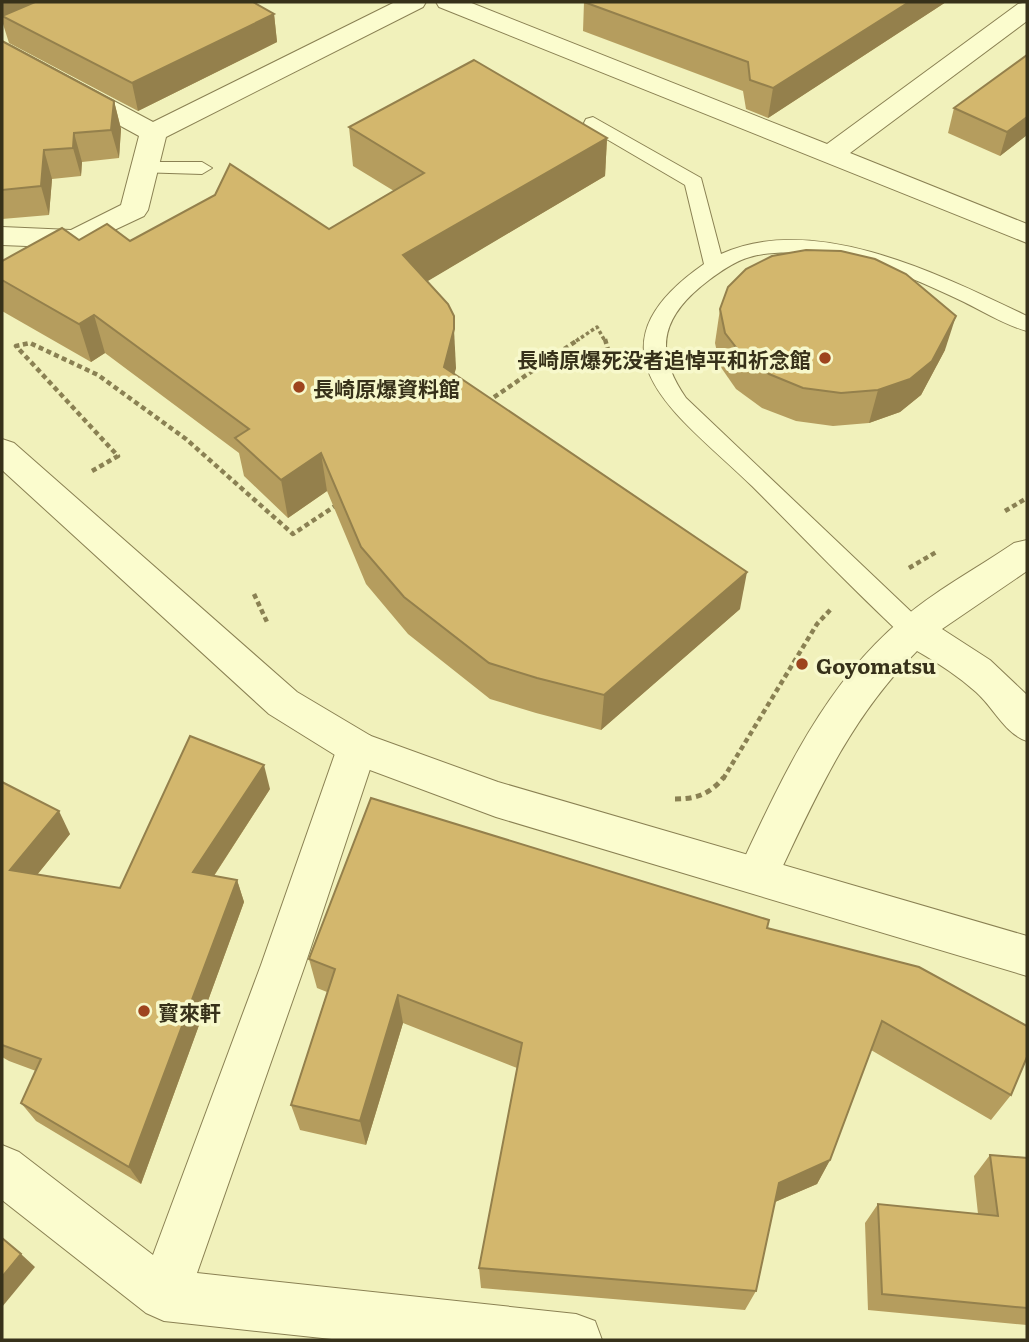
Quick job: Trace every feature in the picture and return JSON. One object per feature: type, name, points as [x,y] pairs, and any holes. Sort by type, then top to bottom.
[{"type":"street","points":[[2,236],[76,239],[134,210],[153,133],[414,2]]},
{"type":"street","points":[[448,2],[1027,234]]},
{"type":"street","points":[[1010,2],[1027,9]]},
{"type":"street","points":[[831,154],[1027,9]]},
{"type":"street","points":[[6,39],[153,133]]},
{"type":"street","points":[[2,451],[283,703],[357,748],[496,799],[758,874],[1027,956]]},
{"type":"street","points":[[758,874],[824,743],[855,691],[914,631],[1027,553]]},
{"type":"street","points":[[914,631],[981,672],[1005,693],[1027,725]]},
{"type":"street","points":[[164,1295],[283,965],[357,748]]},
{"type":"street","points":[[2,1169],[164,1295],[576,1340]]},
{"type":"lane","points":[[593,123],[694,181],[714,265]]},
{"type":"lane","points":[[144,168],[202,168]]},
{"type":"lane","points":[[914,631],[881,602],[750,469],[678,404],[662,376],[655,350],[659,318],[678,293],[714,265],[747,250],[801,246],[844,249],[912,271],[1027,324]]},
{"type":"path","points":[[486,403],[597,327],[604,336],[615,370]]},
{"type":"path","points":[[85,475],[118,456],[16,346],[30,343],[98,375],[186,439],[293,534],[345,499]]},
{"type":"path","points":[[254,594],[270,628]]},
{"type":"path","points":[[671,798],[694,799],[714,791],[731,769],[817,624],[833,607],[885,658]]},
{"type":"building","points":[[35,2],[253,2],[274,14],[132,83],[2,16]]},
{"type":"building","points":[[584,2],[909,2],[773,88],[750,80],[748,62]]},
{"type":"building","points":[[2,41],[114,101],[111,130],[74,133],[73,148],[44,150],[41,186],[2,190]]},
{"type":"building","points":[[1027,55],[1027,117],[1007,132],[954,108]]},
{"type":"building","points":[[474,60],[607,138],[403,255],[448,304],[454,316],[454,329],[444,367],[747,572],[604,695],[489,663],[404,597],[361,547],[321,453],[281,480],[235,438],[249,429],[94,315],[79,324],[2,280],[2,261],[62,228],[79,240],[107,224],[130,241],[215,195],[230,164],[329,229],[424,173],[349,127]]},
{"type":"building","name":"長崎原爆死没者追悼平和祈念館","points":[[806,250],[841,251],[875,259],[906,274],[956,316],[932,361],[910,379],[878,390],[841,393],[803,388],[769,374],[742,355],[725,333],[720,309],[728,287],[746,269],[772,256]]},
{"type":"building","points":[[190,736],[264,765],[193,872],[237,880],[129,1167],[21,1103],[41,1059],[2,1045],[2,782],[59,811],[10,870],[120,888]]},
{"type":"building","points":[[371,798],[769,920],[767,928],[919,967],[1027,1026],[1027,1057],[1011,1095],[882,1021],[830,1160],[779,1183],[756,1291],[479,1268],[522,1043],[398,995],[360,1121],[291,1105],[335,969],[309,959]]},
{"type":"building","points":[[990,1155],[1027,1158],[1027,1308],[882,1294],[878,1204],[998,1216]]},
{"type":"building","points":[[2,1238],[21,1254],[2,1277]]},
{"type":"place","name":"長崎原爆死没者追悼平和祈念館","points":[[825,358]]},
{"type":"place","name":"長崎原爆資料館","points":[[299,387]]},
{"type":"place","name":"Goyomatsu","points":[[802,664]]},
{"type":"place","name":"寳來軒","points":[[144,1011]]}]
